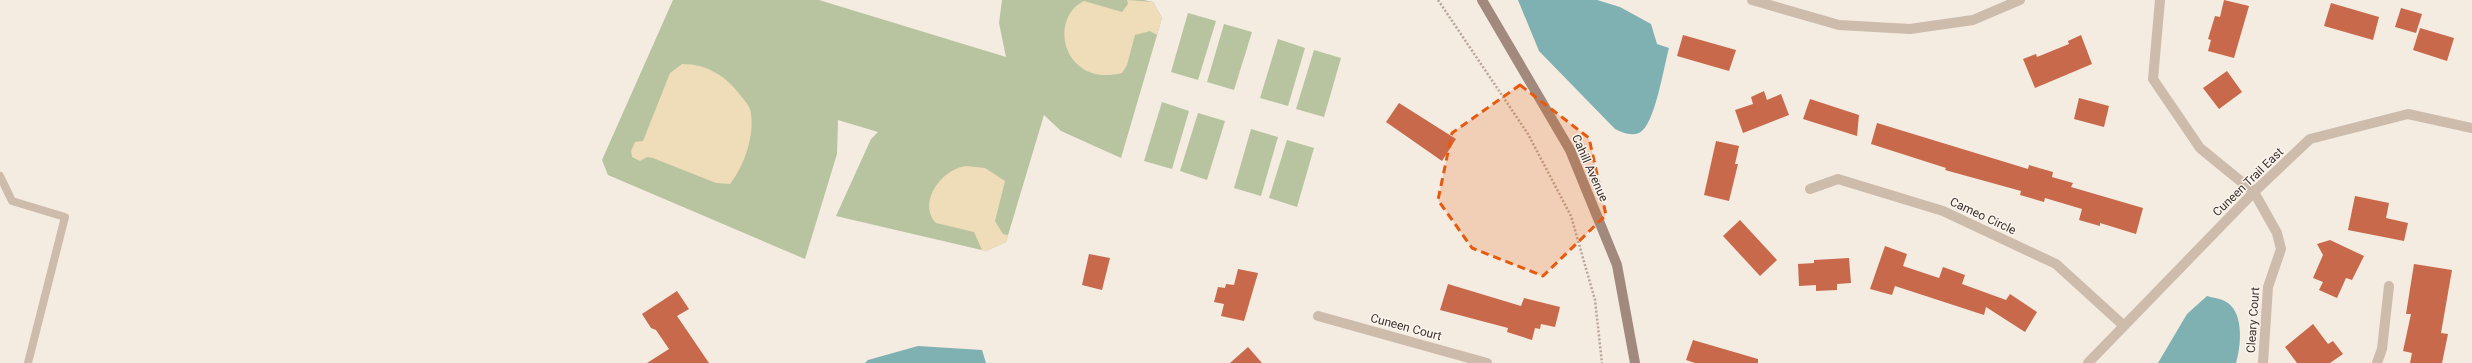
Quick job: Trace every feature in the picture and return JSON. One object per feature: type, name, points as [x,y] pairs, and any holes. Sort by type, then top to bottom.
[{"type":"street","name":"Cahill Avenue","points":[[1482,0],[1570,150],[1617,265],[1634,363]]},
{"type":"street","points":[[1752,0],[1839,25],[1910,29],[1973,20],[2020,0]]},
{"type":"street","name":"Cleary Court","points":[[2160,0],[2153,79],[2200,148],[2254,192],[2269,216],[2277,233],[2281,249],[2268,287],[2263,363]]},
{"type":"street","name":"Cuneen Trail East","points":[[2088,363],[2123,324],[2254,192],[2310,139],[2408,114],[2472,128]]},
{"type":"street","name":"Cameo Circle","points":[[1810,189],[1838,179],[1943,211],[2056,264],[2123,324]]},
{"type":"street","points":[[2377,363],[2382,349],[2390,286]]},
{"type":"street","name":"Cuneen Court","points":[[1318,316],[1487,363]]},
{"type":"lane","points":[[0,176],[12,200],[65,217],[28,363]]},
{"type":"path","points":[[1438,0],[1528,134],[1570,216],[1595,300],[1602,363]]},
{"type":"highlighted area","points":[[1520,85],[1589,138],[1606,215],[1543,276],[1472,248],[1438,200],[1452,133]]},
{"type":"green space","points":[[673,0],[819,0],[1006,57],[999,23],[1002,0],[1144,0],[1153,2],[1162,18],[1121,158],[1061,131],[1044,115],[1006,242],[986,251],[836,216],[871,139],[878,132],[838,120],[837,154],[805,259],[608,175],[602,160]]},
{"type":"green space","points":[[1188,13],[1216,21],[1198,80],[1171,72]]},
{"type":"green space","points":[[1224,24],[1252,32],[1234,90],[1207,82]]},
{"type":"green space","points":[[1278,39],[1305,48],[1288,106],[1260,98]]},
{"type":"green space","points":[[1314,50],[1341,58],[1324,117],[1296,109]]},
{"type":"green space","points":[[1162,102],[1189,111],[1172,169],[1144,161]]},
{"type":"green space","points":[[1198,113],[1225,121],[1207,180],[1180,171]]},
{"type":"green space","points":[[1251,129],[1278,137],[1261,196],[1234,188]]},
{"type":"green space","points":[[1287,140],[1314,148],[1297,207],[1269,198]]},
{"type":"sand","points":[[1127,0],[1153,2],[1162,18],[1157,35],[1150,31],[1135,35],[1127,65],[1122,73],[1102,75],[1086,71],[1075,62],[1067,49],[1064,36],[1066,22],[1073,10],[1084,1],[1122,12],[1128,4]]},
{"type":"sand","points":[[682,64],[700,66],[716,73],[736,89],[750,109],[752,128],[748,148],[740,168],[730,184],[716,183],[653,158],[647,157],[640,161],[632,157],[631,151],[635,142],[643,141],[670,73]]},
{"type":"sand","points":[[966,166],[985,168],[1005,181],[995,221],[1003,234],[1008,235],[1006,242],[986,251],[982,250],[974,232],[936,223],[931,215],[929,206],[935,188],[949,173],[957,168]]},
{"type":"water","points":[[1518,0],[1597,0],[1620,7],[1651,24],[1657,44],[1669,48],[1654,108],[1645,128],[1639,133],[1633,134],[1624,133],[1615,129],[1539,51]]},
{"type":"water","points":[[2207,296],[2228,303],[2237,315],[2240,340],[2236,363],[2158,363],[2187,314]]},
{"type":"water","points":[[918,346],[982,350],[986,363],[865,363],[868,360]]},
{"type":"building","points":[[2224,0],[2249,6],[2234,58],[2208,51],[2211,40],[2208,39],[2215,16],[2220,17]]},
{"type":"building","points":[[2331,3],[2379,17],[2373,40],[2324,26]]},
{"type":"building","points":[[2401,8],[2422,14],[2416,33],[2395,27]]},
{"type":"building","points":[[2420,28],[2454,38],[2447,61],[2413,50]]},
{"type":"building","points":[[1683,35],[1736,50],[1729,71],[1677,56]]},
{"type":"building","points":[[2081,35],[2092,64],[2035,88],[2023,59],[2036,54],[2037,57],[2069,44],[2068,41]]},
{"type":"building","points":[[2227,71],[2242,92],[2219,109],[2203,88]]},
{"type":"building","points":[[1764,91],[1767,100],[1781,94],[1789,115],[1743,133],[1735,110],[1753,104],[1751,97]]},
{"type":"building","points":[[2079,98],[2109,106],[2104,127],[2074,119]]},
{"type":"building","points":[[1810,99],[1859,115],[1857,136],[1803,119]]},
{"type":"building","points":[[1399,103],[1456,139],[1442,161],[1386,122]]},
{"type":"building","points":[[1877,123],[2028,169],[2029,165],[2053,172],[2052,177],[2073,183],[2071,187],[2143,208],[2136,234],[2100,223],[2100,226],[2079,220],[2082,209],[2045,198],[2044,202],[2020,195],[2021,191],[1945,170],[1946,168],[1871,144]]},
{"type":"building","points":[[1716,141],[1739,146],[1735,164],[1738,164],[1729,201],[1704,195]]},
{"type":"building","points":[[2355,196],[2389,203],[2386,218],[2408,223],[2404,241],[2348,230]]},
{"type":"building","points":[[1740,220],[1777,260],[1760,276],[1723,236]]},
{"type":"building","points":[[2330,240],[2364,256],[2352,280],[2346,278],[2337,298],[2319,290],[2323,282],[2313,278],[2323,255],[2317,244]]},
{"type":"building","points":[[1885,246],[1907,254],[1903,266],[1939,278],[1943,267],[1965,275],[1962,284],[2006,300],[2010,294],[2037,312],[2025,332],[1986,307],[1984,315],[1895,286],[1892,295],[1870,289]]},
{"type":"building","points":[[1089,254],[1110,258],[1102,290],[1082,285]]},
{"type":"building","points":[[1849,258],[1851,283],[1837,284],[1837,290],[1816,291],[1816,285],[1799,286],[1798,264],[1814,263],[1814,260]]},
{"type":"building","points":[[2414,264],[2452,270],[2441,333],[2448,334],[2442,363],[2410,363],[2412,353],[2403,351],[2411,314],[2406,314]]},
{"type":"building","points":[[1238,269],[1258,273],[1244,321],[1221,316],[1224,304],[1214,302],[1218,287],[1225,288],[1226,284],[1234,285]]},
{"type":"building","points":[[1448,284],[1521,306],[1524,298],[1560,307],[1555,327],[1541,324],[1540,329],[1535,328],[1532,340],[1507,332],[1508,328],[1440,310]]},
{"type":"building","points":[[677,291],[689,309],[677,316],[709,363],[647,363],[669,349],[656,330],[651,328],[642,314]]},
{"type":"building","points":[[2313,324],[2328,344],[2333,341],[2343,354],[2330,363],[2297,363],[2285,347]]},
{"type":"building","points":[[1693,340],[1758,359],[1758,363],[1695,363],[1686,360]]},
{"type":"building","points":[[1248,347],[1262,363],[1230,363]]}]
